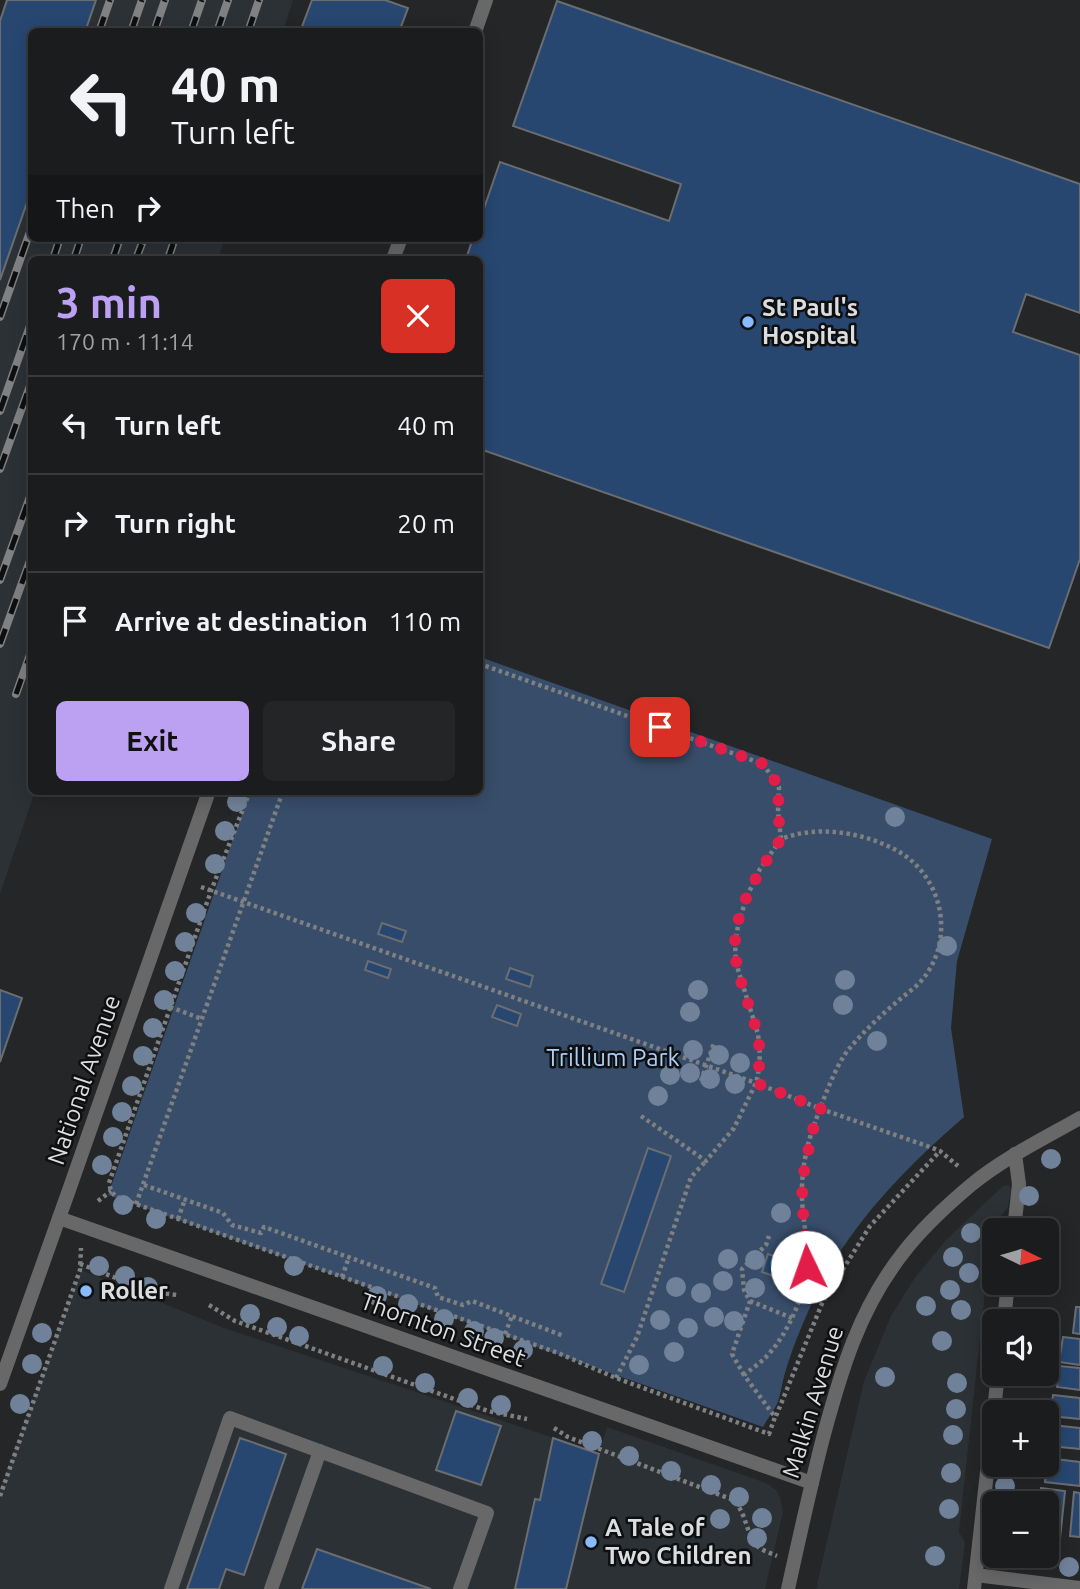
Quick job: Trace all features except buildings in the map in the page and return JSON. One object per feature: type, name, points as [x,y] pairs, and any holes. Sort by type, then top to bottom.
[{"type":"street","points":[[476,28],[486,0]]},
{"type":"street","name":"National Avenue","points":[[0,1384],[207,795]]},
{"type":"street","name":"Malkin Avenue","points":[[788,1589],[812,1483],[845,1360],[868,1308],[884,1280],[901,1255],[929,1223],[972,1185],[1015,1154],[1080,1118]]},
{"type":"street","points":[[1015,1154],[1020,1184],[1016,1218]]},
{"type":"street","name":"Thornton Street","points":[[59,1218],[812,1483]]},
{"type":"street","points":[[997,1386],[975,1582],[1080,1588]]},
{"type":"street","points":[[171,1589],[230,1418],[487,1513],[460,1589]]},
{"type":"street","points":[[271,1589],[320,1451]]},
{"type":"path","points":[[483,665],[764,764],[779,787],[781,839]]},
{"type":"path","points":[[248,795],[211,891],[109,1184],[116,1197],[558,1353],[615,1378],[769,1434],[823,1301],[870,1226],[940,1151]]},
{"type":"path","points":[[136,1204],[280,795]]},
{"type":"path","points":[[615,1378],[637,1337],[691,1177],[734,1128],[756,1083],[760,1054],[758,1034],[736,963],[735,944],[739,920],[760,869],[781,839],[789,836],[828,831],[878,841],[904,853],[920,868],[934,888],[941,919],[937,951],[923,978],[847,1051],[835,1073],[809,1143],[803,1177],[807,1267],[802,1292],[781,1337],[766,1357],[744,1375]]},
{"type":"path","points":[[201,887],[756,1083],[940,1151],[958,1166]]},
{"type":"path","points":[[170,1007],[202,1019]]},
{"type":"path","points":[[701,1081],[714,1043]]},
{"type":"path","points":[[641,1116],[706,1161]]},
{"type":"path","points":[[144,1185],[223,1213],[232,1225],[261,1233],[264,1227],[435,1288],[438,1297],[463,1305],[472,1301],[564,1336]]},
{"type":"path","points":[[98,1201],[111,1191]]},
{"type":"path","points":[[178,1219],[185,1199]]},
{"type":"path","points":[[768,1236],[766,1245],[742,1269],[744,1290],[750,1301],[792,1318]]},
{"type":"path","points":[[0,1496],[80,1270],[81,1248]]},
{"type":"path","points":[[342,1277],[349,1257]]},
{"type":"path","points":[[80,1264],[153,1292],[177,1295]]},
{"type":"path","points":[[750,1301],[732,1354],[775,1417]]},
{"type":"path","points":[[209,1305],[234,1321],[488,1411],[527,1419]]},
{"type":"path","points":[[505,1334],[512,1316]]},
{"type":"path","points":[[554,1428],[568,1437],[731,1499],[738,1504],[759,1548],[794,1564]]},
{"type":"shaded area","points":[[96,0],[293,0],[284,28],[86,28]]},
{"type":"shaded area","points":[[28,197],[28,242],[224,242],[219,256],[28,256],[28,795],[34,795],[0,894],[0,280]]},
{"type":"shaded area","points":[[1009,1185],[1011,1190],[1008,1207],[999,1218],[982,1218],[982,1295],[985,1295],[959,1532],[965,1542],[959,1589],[816,1589],[864,1381],[891,1316],[914,1279],[947,1239],[1003,1186]]},
{"type":"shaded area","points":[[81,1270],[224,1328],[599,1453],[607,1427],[766,1483],[776,1490],[783,1512],[765,1589],[0,1589],[0,1490]]},
{"type":"green space","name":"Trillium Park","points":[[483,658],[992,839],[957,961],[951,1028],[964,1117],[898,1179],[841,1250],[808,1311],[785,1373],[777,1404],[763,1427],[108,1195],[249,795],[483,795]]},
{"type":"railway","points":[[100,28],[110,0]]},
{"type":"railway","points":[[132,28],[142,0]]},
{"type":"railway","points":[[155,28],[165,0]]},
{"type":"railway","points":[[192,28],[202,0]]},
{"type":"railway","points":[[218,28],[228,0]]},
{"type":"railway","points":[[249,28],[259,0]]},
{"type":"railway","points":[[0,317],[28,237]]},
{"type":"railway","points":[[54,256],[59,242]]},
{"type":"railway","points":[[75,256],[80,242]]},
{"type":"railway","points":[[114,256],[119,242]]},
{"type":"railway","points":[[137,256],[142,242]]},
{"type":"railway","points":[[169,256],[174,242]]},
{"type":"railway","points":[[0,411],[28,331]]},
{"type":"railway","points":[[0,469],[28,391]]},
{"type":"railway","points":[[0,580],[28,502]]},
{"type":"railway","points":[[0,644],[28,566]]},
{"type":"railway","points":[[16,694],[28,660]]},
{"type":"place","name":"St Paul's Hospital","points":[[748,322]]},
{"type":"place","name":"Roller","points":[[86,1291]]},
{"type":"place","name":"A Tale of Two Children","points":[[591,1542]]},
{"type":"route","points":[[660,727],[764,764],[779,787],[781,839],[760,869],[749,892],[739,920],[735,944],[736,963],[758,1034],[760,1054],[756,1083],[821,1109],[806,1153],[803,1177],[807,1267]]}]
